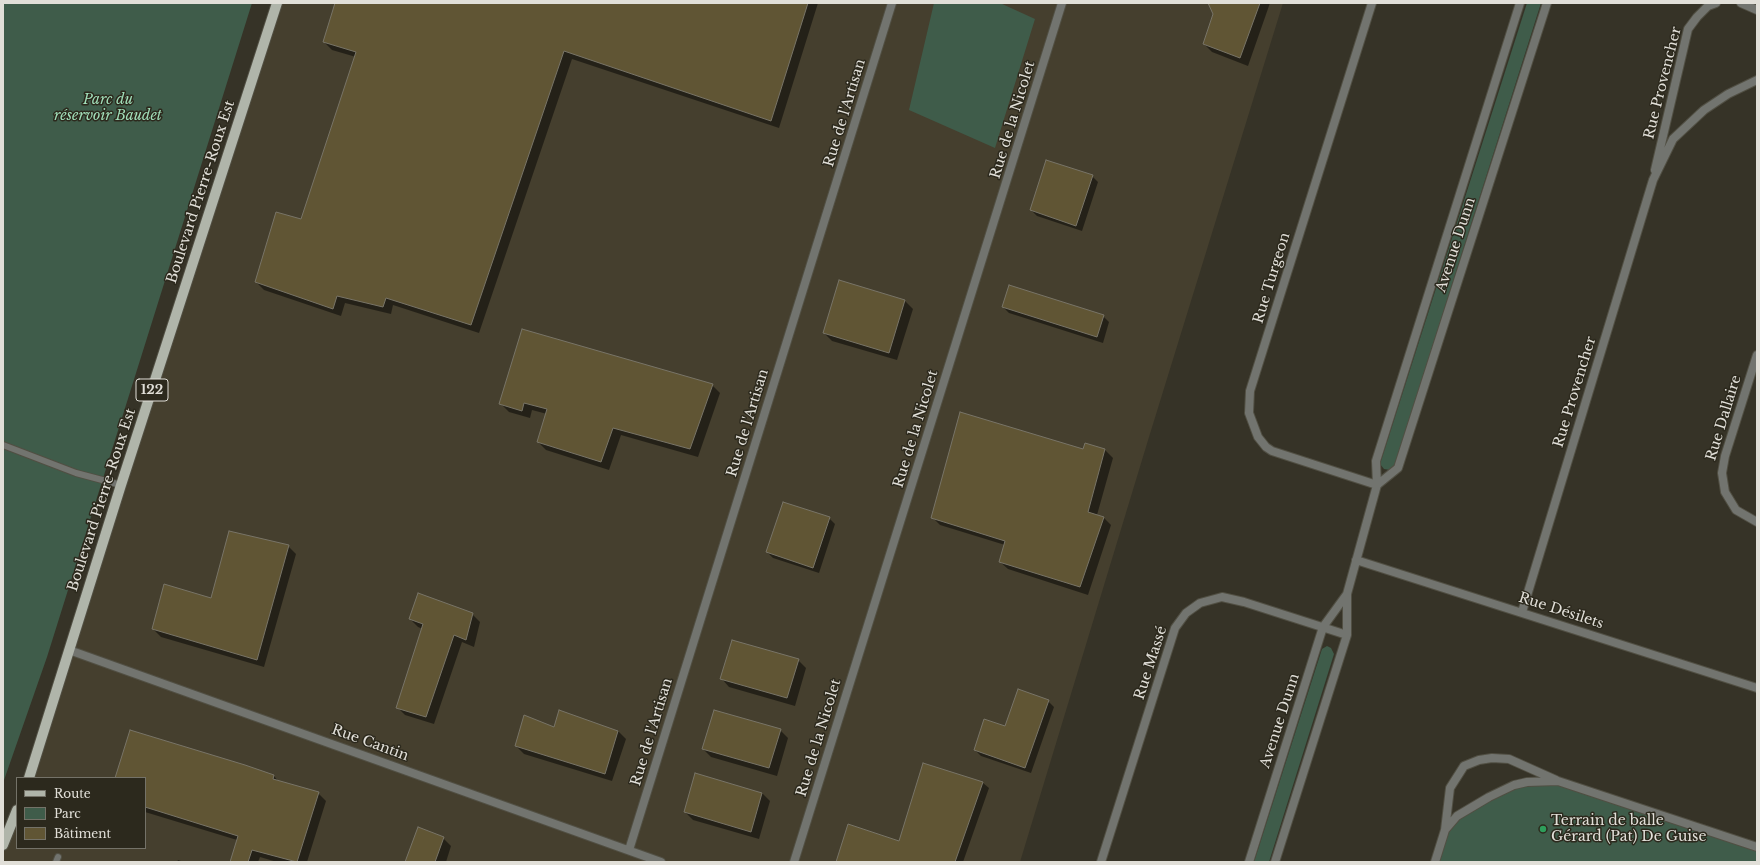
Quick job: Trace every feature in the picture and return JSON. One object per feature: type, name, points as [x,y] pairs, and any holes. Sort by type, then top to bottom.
[{"type":"main road","name":"Boulevard Pierre-Roux Est","points":[[29,777],[121,485],[277,3]]},
{"type":"main road","points":[[3,845],[16,812]]},
{"type":"street","name":"Rue de l'Artisan","points":[[629,850],[892,3]]},
{"type":"street","name":"Rue de la Nicolet","points":[[794,862],[1062,3]]},
{"type":"street","name":"Rue Turgeon","points":[[1372,3],[1250,391],[1249,413],[1258,437],[1266,447],[1272,451],[1377,485]]},
{"type":"street","name":"Avenue Dunn","points":[[1275,862],[1347,635],[1347,594],[1377,485],[1376,461],[1520,3]]},
{"type":"street","name":"Avenue Dunn","points":[[1377,485],[1398,468],[1547,3]]},
{"type":"street","name":"Rue Provencher","points":[[1522,612],[1653,180],[1688,29],[1708,6],[1716,3]]},
{"type":"street","points":[[1741,3],[1757,10]]},
{"type":"street","name":"Rue Provencher","points":[[1653,180],[1673,139],[1704,110],[1728,94],[1757,80]]},
{"type":"street","name":"Rue Dallaire","points":[[1757,355],[1725,456],[1722,473],[1724,492],[1736,510],[1757,522]]},
{"type":"street","name":"Rue Désilets","points":[[1356,560],[1757,688]]},
{"type":"street","name":"Avenue Dunn","points":[[1249,862],[1323,627],[1347,594]]},
{"type":"street","name":"Rue Massé","points":[[1101,862],[1176,628],[1186,613],[1200,603],[1222,597],[1244,602],[1347,635]]},
{"type":"street","name":"Rue Cantin","points":[[69,650],[661,862]]},
{"type":"street","points":[[1435,862],[1445,830],[1450,788],[1464,766],[1479,760],[1492,758],[1509,759],[1558,781],[1757,847]]},
{"type":"street","points":[[1445,830],[1457,816],[1489,796],[1527,782],[1558,781]]},
{"type":"lane","points":[[3,445],[76,473],[121,485]]},
{"type":"shaded area","points":[[277,3],[1283,3],[1020,862],[3,862],[3,845],[16,812],[16,849],[146,849],[146,777],[29,777]]},
{"type":"green space","name":"Parc du réservoir Baudet","points":[[3,3],[252,3],[47,657],[3,783]]},
{"type":"green space","points":[[934,3],[1000,3],[1035,19],[995,148],[909,110]]},
{"type":"green space","points":[[1527,3],[1541,3],[1394,468],[1390,470],[1384,469],[1380,464]]},
{"type":"green space","points":[[1327,646],[1331,648],[1334,654],[1269,862],[1254,862],[1322,649]]},
{"type":"green space","points":[[1558,781],[1757,847],[1757,862],[1435,862],[1445,830],[1457,816],[1514,785]]},
{"type":"building","points":[[335,3],[808,3],[771,121],[564,51],[471,325],[386,298],[383,307],[337,296],[333,309],[255,282],[276,212],[301,219],[356,52],[323,42]]},
{"type":"building","points":[[1208,3],[1260,3],[1240,58],[1203,44],[1213,14]]},
{"type":"building","points":[[1046,160],[1093,175],[1076,226],[1030,210]]},
{"type":"building","points":[[839,280],[905,300],[889,353],[823,333]]},
{"type":"building","points":[[1009,285],[1104,315],[1097,337],[1002,307]]},
{"type":"building","points":[[522,329],[713,384],[690,449],[613,428],[601,462],[537,442],[547,409],[524,403],[522,411],[499,404]]},
{"type":"building","points":[[960,412],[1083,449],[1085,443],[1105,449],[1088,512],[1104,517],[1080,587],[999,562],[1005,541],[931,518]]},
{"type":"building","points":[[783,502],[830,517],[813,568],[766,552]]},
{"type":"building","points":[[229,531],[289,545],[257,660],[152,629],[164,584],[211,598]]},
{"type":"building","points":[[418,593],[473,613],[466,640],[454,635],[426,717],[396,708],[423,624],[409,619]]},
{"type":"building","points":[[732,640],[799,659],[787,698],[720,679]]},
{"type":"building","points":[[1018,689],[1049,700],[1025,768],[974,750],[984,719],[1005,726]]},
{"type":"building","points":[[559,710],[618,731],[605,774],[515,746],[524,715],[554,727]]},
{"type":"building","points":[[714,710],[781,729],[769,768],[702,749]]},
{"type":"building","points":[[130,730],[245,765],[274,775],[273,779],[319,792],[297,862],[252,850],[248,862],[230,862],[238,836],[146,807],[146,777],[115,777]]},
{"type":"building","points":[[923,763],[983,782],[955,862],[836,862],[848,824],[899,841]]},
{"type":"building","points":[[695,773],[762,793],[751,832],[684,812]]},
{"type":"building","points":[[418,827],[444,837],[435,862],[405,862]]},
{"type":"place","name":"Terrain de balle Gérard (Pat) De Guise","points":[[1543,829]]}]
